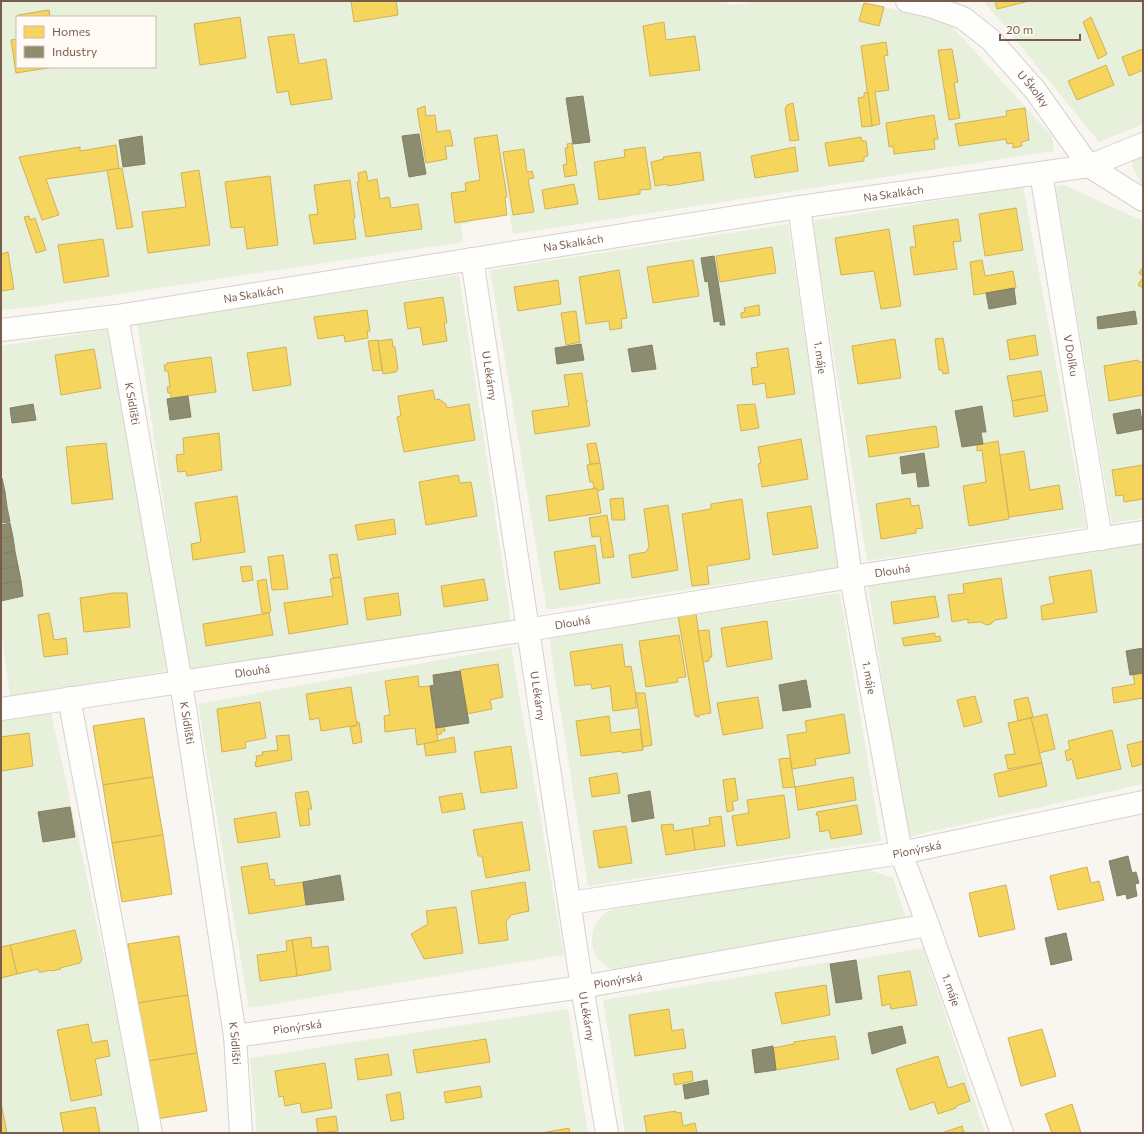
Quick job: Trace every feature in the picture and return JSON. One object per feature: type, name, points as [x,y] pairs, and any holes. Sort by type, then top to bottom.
[{"type":"street","name":"U Školky","points":[[907,1],[930,6],[963,18],[991,40],[1035,90],[1089,166],[1143,200]]},
{"type":"street","name":"Na Skalkách","points":[[1,330],[117,316],[799,207],[1089,166],[1143,144]]},
{"type":"street","name":"V Dolíku","points":[[1041,173],[1101,539]]},
{"type":"street","name":"1. máje","points":[[799,207],[851,577],[901,853],[1002,1133]]},
{"type":"street","name":"U Lékárny","points":[[472,260],[582,987],[607,1133]]},
{"type":"street","name":"K Sídlišti","points":[[117,316],[180,682],[235,1036],[241,1133]]},
{"type":"street","name":"Dlouhá","points":[[1,709],[527,630],[851,577],[1143,532]]},
{"type":"street","points":[[69,698],[151,1133]]},
{"type":"street","name":"Pionýrská","points":[[570,903],[901,853],[1143,802]]},
{"type":"street","name":"Pionýrská","points":[[235,1036],[582,987],[928,926]]},
{"type":"green space","points":[[1,1],[722,1],[731,5],[749,3],[750,1],[851,1],[946,20],[1052,136],[1054,151],[513,234],[496,135],[473,139],[480,186],[465,193],[470,223],[461,224],[463,242],[33,307],[1,310]]},
{"type":"green space","points":[[984,1],[1143,1],[1143,124],[1099,142]]},
{"type":"green space","points":[[1143,154],[1143,187],[1133,167],[1132,159]]},
{"type":"green space","points":[[1064,185],[1143,221],[1143,518],[1112,523],[1056,186]]},
{"type":"green space","points":[[1023,187],[1086,527],[867,561],[812,221]]},
{"type":"green space","points":[[788,224],[839,567],[547,610],[490,270]]},
{"type":"green space","points":[[459,275],[511,620],[189,673],[137,322]]},
{"type":"green space","points":[[111,329],[167,671],[10,696],[1,630],[1,601],[23,596],[1,472],[1,346]]},
{"type":"green space","points":[[1143,543],[1143,784],[907,837],[868,586]]},
{"type":"green space","points":[[840,593],[881,841],[588,886],[549,637]]},
{"type":"green space","points":[[511,647],[564,955],[249,1008],[198,704]]},
{"type":"green space","points":[[51,712],[142,1133],[7,1133],[1,1103],[1,720]]},
{"type":"green space","points":[[861,867],[893,878],[907,921],[623,973],[605,966],[594,952],[592,945],[593,931],[600,918],[610,910]]},
{"type":"green space","points":[[923,948],[985,1133],[625,1133],[603,1000],[829,962],[835,1003],[862,997],[856,960]]},
{"type":"green space","points":[[568,1009],[588,1133],[257,1133],[250,1058]]},
{"type":"building: Homes","points":[[351,1],[396,1],[398,15],[354,22]]},
{"type":"building: Homes","points":[[995,1],[1029,1],[997,9]]},
{"type":"building: Homes","points":[[864,3],[884,7],[879,26],[859,21]]},
{"type":"building: Homes","points":[[49,10],[50,16],[18,16]]},
{"type":"building: Homes","points":[[240,17],[246,58],[200,65],[194,24]]},
{"type":"building: Homes","points":[[1091,17],[1107,54],[1098,59],[1083,22]]},
{"type":"building: Homes","points":[[664,22],[666,40],[695,36],[700,70],[650,76],[643,26]]},
{"type":"building: Homes","points":[[294,34],[299,64],[326,59],[332,99],[291,105],[288,91],[277,93],[268,37]]},
{"type":"building: Homes","points":[[16,39],[16,68],[48,68],[16,73],[11,40]]},
{"type":"building: Homes","points":[[886,42],[888,55],[884,56],[889,90],[875,92],[880,124],[872,126],[861,46]]},
{"type":"building: Homes","points":[[952,49],[958,82],[954,83],[960,118],[949,120],[938,50]]},
{"type":"building: Homes","points":[[1143,49],[1143,70],[1129,76],[1122,57]]},
{"type":"building: Homes","points":[[1106,65],[1114,85],[1077,100],[1068,81]]},
{"type":"building: Homes","points":[[868,92],[872,126],[862,127],[858,98],[864,97],[864,93]]},
{"type":"building: Homes","points":[[793,103],[799,140],[790,141],[785,109],[787,105]]},
{"type":"building: Homes","points":[[425,106],[426,116],[435,115],[437,132],[450,130],[453,146],[445,146],[447,159],[426,163],[417,109]]},
{"type":"building: Homes","points":[[1025,108],[1029,140],[1021,142],[1022,146],[1013,148],[1013,143],[1007,144],[1006,139],[959,146],[955,124],[1007,116],[1006,111]]},
{"type":"building: Homes","points":[[934,115],[938,139],[934,139],[935,149],[894,154],[893,146],[889,147],[886,123]]},
{"type":"building: Homes","points":[[497,135],[507,197],[505,197],[507,215],[455,223],[451,193],[466,191],[465,183],[480,180],[474,138]]},
{"type":"building: Homes","points":[[861,137],[862,141],[866,141],[868,156],[864,157],[864,161],[829,166],[825,143]]},
{"type":"building: Homes","points":[[572,143],[577,175],[565,177],[563,165],[567,164],[565,148],[568,148],[567,144]]},
{"type":"building: Homes","points":[[116,145],[119,169],[46,179],[59,215],[42,220],[19,157],[80,147],[80,151]]},
{"type":"building: Homes","points":[[645,147],[651,189],[640,190],[640,194],[599,200],[594,162],[625,157],[624,150]]},
{"type":"building: Homes","points":[[795,147],[798,171],[755,178],[751,156]]},
{"type":"building: Homes","points":[[524,149],[527,172],[532,171],[534,178],[528,179],[534,212],[513,215],[503,152]]},
{"type":"building: Homes","points":[[700,152],[704,180],[668,186],[667,184],[655,186],[651,162],[664,159],[663,157]]},
{"type":"building: Homes","points":[[122,168],[133,227],[117,229],[107,170]]},
{"type":"building: Homes","points":[[199,170],[210,245],[148,253],[142,212],[186,207],[181,173]]},
{"type":"building: Homes","points":[[366,171],[368,181],[377,179],[380,199],[389,197],[391,208],[418,204],[422,229],[366,237],[357,182],[359,182],[358,173]]},
{"type":"building: Homes","points":[[270,176],[278,245],[247,249],[244,227],[231,228],[225,182]]},
{"type":"building: Homes","points":[[350,180],[356,239],[314,244],[309,215],[318,214],[314,185]]},
{"type":"building: Homes","points":[[574,184],[578,204],[545,209],[542,190]]},
{"type":"building: Homes","points":[[1016,208],[1023,250],[985,256],[979,214]]},
{"type":"building: Homes","points":[[29,216],[30,220],[35,218],[46,250],[36,253],[24,217]]},
{"type":"building: Homes","points":[[958,219],[961,241],[953,242],[957,269],[914,275],[910,247],[916,247],[913,226]]},
{"type":"building: Homes","points":[[889,229],[901,306],[881,309],[874,271],[841,275],[835,238]]},
{"type":"building: Homes","points":[[103,239],[109,276],[64,283],[58,245]]},
{"type":"building: Homes","points":[[772,247],[776,273],[720,282],[716,256]]},
{"type":"building: Homes","points":[[8,252],[14,289],[1,291],[1,254]]},
{"type":"building: Homes","points":[[693,260],[699,296],[653,303],[647,267]]},
{"type":"building: Homes","points":[[982,260],[985,276],[1013,271],[1016,288],[974,295],[970,262]]},
{"type":"building: Homes","points":[[1143,267],[1143,276],[1139,273]]},
{"type":"building: Homes","points":[[619,270],[627,318],[621,319],[622,328],[610,330],[609,321],[586,324],[579,277]]},
{"type":"building: Homes","points":[[1143,277],[1143,288],[1138,285]]},
{"type":"building: Homes","points":[[558,280],[561,304],[518,311],[514,287]]},
{"type":"building: Homes","points":[[443,297],[447,323],[444,323],[447,341],[423,345],[420,327],[408,329],[404,303]]},
{"type":"building: Homes","points":[[759,305],[760,315],[741,318],[741,313],[745,312],[744,308]]},
{"type":"building: Homes","points":[[367,310],[370,331],[367,331],[368,338],[345,342],[344,335],[318,339],[314,317]]},
{"type":"building: Homes","points":[[576,311],[580,342],[566,345],[561,313]]},
{"type":"building: Homes","points":[[1035,335],[1038,355],[1010,360],[1007,340]]},
{"type":"building: Homes","points":[[943,338],[949,373],[943,374],[942,370],[939,370],[935,339]]},
{"type":"building: Homes","points":[[392,339],[393,347],[395,347],[398,369],[396,372],[383,374],[378,341]]},
{"type":"building: Homes","points":[[895,339],[901,378],[858,384],[852,346]]},
{"type":"building: Homes","points":[[378,340],[382,370],[373,371],[368,341]]},
{"type":"building: Homes","points":[[286,347],[291,385],[253,391],[247,353]]},
{"type":"building: Homes","points":[[788,348],[795,394],[767,398],[765,383],[753,385],[751,368],[758,367],[756,353]]},
{"type":"building: Homes","points":[[94,349],[101,388],[61,395],[55,355]]},
{"type":"building: Homes","points":[[211,357],[216,392],[171,398],[171,393],[168,393],[167,387],[170,387],[168,371],[165,371],[164,365],[167,365],[167,363]]},
{"type":"building: Homes","points":[[1138,360],[1139,362],[1143,362],[1143,395],[1109,401],[1104,366]]},
{"type":"building: Homes","points":[[1041,371],[1045,395],[1012,401],[1007,376]]},
{"type":"building: Homes","points":[[582,373],[586,400],[588,401],[586,401],[590,426],[535,434],[532,411],[569,406],[564,375]]},
{"type":"building: Homes","points":[[433,390],[435,400],[439,399],[446,404],[447,408],[469,404],[475,440],[404,452],[397,417],[401,416],[398,396]]},
{"type":"building: Homes","points":[[1045,395],[1048,411],[1014,417],[1012,401]]},
{"type":"building: Homes","points":[[755,404],[759,428],[741,431],[737,405]]},
{"type":"building: Homes","points":[[936,426],[939,447],[869,457],[866,436]]},
{"type":"building: Homes","points":[[219,433],[222,470],[187,476],[186,471],[178,472],[176,455],[184,454],[183,438]]},
{"type":"building: Homes","points":[[801,439],[808,479],[762,487],[758,464],[761,463],[758,447]]},
{"type":"building: Homes","points":[[998,441],[1009,519],[969,526],[963,486],[986,482],[982,450],[977,451],[977,445]]},
{"type":"building: Homes","points":[[106,443],[113,499],[72,504],[66,447]]},
{"type":"building: Homes","points":[[596,443],[600,463],[590,464],[587,444]]},
{"type":"building: Homes","points":[[1024,451],[1030,490],[1059,485],[1063,509],[1009,517],[1000,455]]},
{"type":"building: Homes","points":[[600,463],[604,489],[597,491],[597,488],[594,488],[593,482],[590,482],[587,465]]},
{"type":"building: Homes","points":[[1143,465],[1143,499],[1124,502],[1123,495],[1116,496],[1112,470]]},
{"type":"building: Homes","points":[[458,475],[460,483],[471,482],[477,516],[426,525],[419,482]]},
{"type":"building: Homes","points":[[597,488],[601,513],[549,521],[546,496]]},
{"type":"building: Homes","points":[[237,496],[245,552],[193,560],[191,544],[201,542],[195,503]]},
{"type":"building: Homes","points":[[623,498],[625,520],[612,520],[610,499]]},
{"type":"building: Homes","points":[[910,498],[911,506],[919,505],[923,528],[916,529],[916,533],[881,539],[876,504]]},
{"type":"building: Homes","points":[[742,499],[750,559],[707,566],[709,584],[692,586],[682,514],[711,509],[711,504]]},
{"type":"building: Homes","points":[[668,505],[678,570],[632,578],[629,555],[646,552],[649,547],[644,509]]},
{"type":"building: Homes","points":[[811,506],[818,548],[773,555],[767,513]]},
{"type":"building: Homes","points":[[607,515],[614,557],[603,558],[600,536],[592,537],[589,518]]},
{"type":"building: Homes","points":[[394,519],[396,534],[358,540],[355,525]]},
{"type":"building: Homes","points":[[595,545],[600,583],[560,590],[554,552]]},
{"type":"building: Homes","points":[[337,554],[341,577],[333,578],[329,555]]},
{"type":"building: Homes","points":[[283,555],[288,589],[272,590],[268,557]]},
{"type":"building: Homes","points":[[251,566],[253,580],[243,582],[240,567]]},
{"type":"building: Homes","points":[[1091,570],[1097,612],[1042,620],[1041,606],[1054,603],[1049,577]]},
{"type":"building: Homes","points":[[341,577],[348,624],[289,634],[284,603],[333,596],[330,579]]},
{"type":"building: Homes","points":[[1001,578],[1007,618],[995,620],[991,624],[986,625],[981,622],[968,623],[968,619],[952,622],[948,595],[964,593],[963,584]]},
{"type":"building: Homes","points":[[266,579],[271,611],[269,613],[262,613],[257,581]]},
{"type":"building: Homes","points":[[484,579],[488,600],[444,607],[441,586]]},
{"type":"building: Homes","points":[[113,593],[127,593],[130,627],[84,632],[80,598]]},
{"type":"building: Homes","points":[[398,593],[401,615],[367,620],[364,598]]},
{"type":"building: Homes","points":[[935,596],[939,617],[894,624],[891,602]]},
{"type":"building: Homes","points":[[49,613],[54,640],[66,638],[68,654],[44,657],[38,615]]},
{"type":"building: Homes","points":[[269,613],[273,635],[206,646],[203,624]]},
{"type":"building: Homes","points":[[693,613],[696,614],[711,713],[699,715],[699,717],[695,716],[678,616]]},
{"type":"building: Homes","points":[[767,621],[772,659],[727,667],[721,628]]},
{"type":"building: Homes","points":[[709,630],[712,657],[709,657],[709,661],[703,662],[698,631]]},
{"type":"building: Homes","points":[[935,633],[935,637],[940,636],[941,641],[904,646],[902,638]]},
{"type":"building: Homes","points":[[679,635],[686,677],[677,678],[678,682],[646,687],[639,641]]},
{"type":"building: Homes","points":[[622,644],[625,667],[631,666],[636,696],[636,708],[613,711],[610,686],[592,689],[591,684],[575,686],[570,652]]},
{"type":"building: Homes","points":[[498,664],[503,697],[490,700],[492,709],[467,714],[460,670]]},
{"type":"building: Homes","points":[[1143,673],[1143,698],[1114,703],[1112,688],[1135,684],[1133,675]]},
{"type":"building: Homes","points":[[418,676],[419,687],[430,686],[438,741],[417,745],[415,728],[385,732],[384,716],[390,715],[385,681]]},
{"type":"building: Homes","points":[[351,687],[357,725],[321,731],[319,718],[310,720],[306,694]]},
{"type":"building: Homes","points":[[636,693],[645,693],[652,745],[643,747]]},
{"type":"building: Homes","points":[[975,696],[982,722],[964,727],[957,700]]},
{"type":"building: Homes","points":[[758,697],[763,728],[723,735],[717,703]]},
{"type":"building: Homes","points":[[1028,697],[1033,717],[1018,721],[1014,700]]},
{"type":"building: Homes","points":[[260,702],[266,738],[245,742],[246,748],[222,752],[217,709]]},
{"type":"building: Homes","points":[[844,714],[850,753],[815,759],[816,765],[792,769],[787,735],[807,732],[805,721]]},
{"type":"building: Homes","points":[[1047,714],[1055,749],[1039,753],[1031,718]]},
{"type":"building: Homes","points":[[609,716],[611,733],[640,729],[643,750],[581,756],[576,721]]},
{"type":"building: Homes","points":[[144,718],[153,777],[103,785],[93,726]]},
{"type":"building: Homes","points":[[1031,718],[1042,763],[1008,769],[1005,755],[1015,754],[1008,723]]},
{"type":"building: Homes","points":[[357,722],[359,722],[362,742],[353,744],[350,727],[357,725]]},
{"type":"building: Homes","points":[[444,726],[445,731],[442,731],[441,734],[437,735],[436,728]]},
{"type":"building: Homes","points":[[1112,730],[1121,769],[1077,779],[1072,759],[1067,761],[1065,751],[1070,749],[1068,741]]},
{"type":"building: Homes","points":[[29,733],[33,766],[1,771],[1,737]]},
{"type":"building: Homes","points":[[289,735],[292,760],[256,767],[256,756],[263,755],[262,752],[278,750],[276,736]]},
{"type":"building: Homes","points":[[454,737],[456,752],[426,756],[424,744]]},
{"type":"building: Homes","points":[[1143,741],[1143,764],[1132,767],[1127,745]]},
{"type":"building: Homes","points":[[511,746],[517,788],[481,793],[474,752]]},
{"type":"building: Homes","points":[[790,758],[795,787],[783,788],[779,759]]},
{"type":"building: Homes","points":[[1042,763],[1047,786],[999,797],[994,774]]},
{"type":"building: Homes","points":[[617,773],[620,793],[592,797],[589,778]]},
{"type":"building: Homes","points":[[153,777],[163,835],[112,843],[103,785]]},
{"type":"building: Homes","points":[[853,777],[856,800],[798,810],[795,787]]},
{"type":"building: Homes","points":[[735,778],[738,800],[732,802],[734,810],[727,812],[723,780]]},
{"type":"building: Homes","points":[[308,791],[312,809],[308,809],[310,825],[300,826],[295,793]]},
{"type":"building: Homes","points":[[462,793],[465,809],[442,813],[439,797]]},
{"type":"building: Homes","points":[[784,795],[790,838],[737,846],[732,816],[749,813],[747,800]]},
{"type":"building: Homes","points":[[857,805],[862,834],[831,839],[829,830],[820,832],[818,815],[816,815],[817,812]]},
{"type":"building: Homes","points":[[276,812],[280,837],[238,843],[234,819]]},
{"type":"building: Homes","points":[[721,816],[725,846],[695,850],[692,828],[710,825],[709,818]]},
{"type":"building: Homes","points":[[522,822],[530,870],[486,878],[482,856],[478,856],[473,830]]},
{"type":"building: Homes","points":[[673,824],[674,831],[692,828],[695,850],[666,855],[661,825]]},
{"type":"building: Homes","points":[[626,826],[632,863],[599,868],[593,831]]},
{"type":"building: Homes","points":[[163,835],[172,894],[122,902],[112,843]]},
{"type":"building: Homes","points":[[267,863],[270,880],[274,879],[275,886],[303,882],[306,905],[249,914],[241,867]]},
{"type":"building: Homes","points":[[1087,867],[1091,883],[1099,881],[1104,900],[1058,910],[1050,876]]},
{"type":"building: Homes","points":[[525,882],[529,911],[511,915],[506,922],[508,940],[479,944],[471,891]]},
{"type":"building: Homes","points":[[1006,885],[1015,929],[979,937],[969,893]]},
{"type":"building: Homes","points":[[456,907],[463,953],[424,959],[411,934],[428,924],[426,911]]},
{"type":"building: Homes","points":[[75,930],[82,959],[80,963],[51,971],[39,972],[38,969],[17,974],[10,945]]},
{"type":"building: Homes","points":[[179,936],[188,995],[138,1003],[128,944]]},
{"type":"building: Homes","points":[[311,937],[312,948],[328,946],[331,970],[297,976],[292,940]]},
{"type":"building: Homes","points":[[292,940],[297,976],[260,981],[257,955],[287,951],[286,941]]},
{"type":"building: Homes","points":[[10,945],[17,974],[1,978],[1,947]]},
{"type":"building: Homes","points":[[910,971],[917,1005],[891,1009],[890,1004],[882,1006],[878,976]]},
{"type":"building: Homes","points":[[826,985],[830,1015],[782,1024],[775,993]]},
{"type":"building: Homes","points":[[188,995],[197,1053],[148,1061],[138,1003]]},
{"type":"building: Homes","points":[[669,1009],[672,1031],[683,1029],[686,1048],[635,1056],[629,1015]]},
{"type":"building: Homes","points":[[88,1024],[92,1043],[107,1040],[110,1056],[95,1059],[102,1095],[71,1101],[57,1030]]},
{"type":"building: Homes","points":[[1042,1029],[1056,1076],[1021,1086],[1008,1038]]},
{"type":"building: Homes","points":[[835,1036],[839,1059],[776,1070],[773,1048],[794,1044],[794,1042]]},
{"type":"building: Homes","points":[[486,1039],[490,1062],[417,1073],[413,1050]]},
{"type":"building: Homes","points":[[197,1053],[207,1111],[156,1119],[148,1061]]},
{"type":"building: Homes","points":[[388,1054],[392,1075],[358,1080],[355,1059]]},
{"type":"building: Homes","points":[[938,1056],[948,1088],[964,1083],[970,1101],[956,1106],[956,1108],[938,1114],[934,1102],[910,1110],[896,1069]]},
{"type":"building: Homes","points":[[325,1063],[332,1108],[302,1113],[300,1103],[285,1106],[283,1096],[279,1097],[275,1071]]},
{"type":"building: Homes","points":[[692,1071],[693,1081],[675,1085],[673,1074]]},
{"type":"building: Homes","points":[[480,1086],[482,1097],[446,1103],[444,1092]]},
{"type":"building: Homes","points":[[400,1092],[404,1119],[391,1121],[386,1095]]},
{"type":"building: Homes","points":[[1,1103],[7,1133],[1,1133]]},
{"type":"building: Homes","points":[[1072,1104],[1081,1133],[1052,1133],[1045,1114]]},
{"type":"building: Homes","points":[[95,1107],[100,1133],[64,1133],[60,1113]]},
{"type":"building: Homes","points":[[676,1111],[676,1113],[681,1112],[683,1126],[695,1123],[697,1133],[647,1133],[644,1116]]},
{"type":"building: Homes","points":[[336,1116],[338,1131],[318,1133],[316,1119]]},
{"type":"building: Homes","points":[[962,1126],[964,1133],[942,1133]]},
{"type":"building: Homes","points":[[569,1128],[570,1133],[542,1133]]},
{"type":"building: Industry","points":[[583,96],[590,142],[573,144],[566,98]]},
{"type":"building: Industry","points":[[419,134],[426,174],[409,177],[402,136]]},
{"type":"building: Industry","points":[[142,136],[145,164],[123,167],[119,140]]},
{"type":"building: Industry","points":[[714,256],[725,325],[720,325],[720,321],[714,322],[708,281],[705,282],[701,258]]},
{"type":"building: Industry","points":[[1014,288],[1016,304],[989,309],[986,293]]},
{"type":"building: Industry","points":[[1135,311],[1137,324],[1098,329],[1097,317]]},
{"type":"building: Industry","points":[[581,344],[584,360],[557,364],[555,348]]},
{"type":"building: Industry","points":[[652,345],[656,369],[632,372],[628,349]]},
{"type":"building: Industry","points":[[188,396],[191,417],[170,420],[167,399]]},
{"type":"building: Industry","points":[[33,404],[36,420],[12,423],[10,408]]},
{"type":"building: Industry","points":[[982,406],[986,432],[981,432],[983,444],[962,447],[955,411]]},
{"type":"building: Industry","points":[[1140,409],[1143,429],[1117,434],[1113,414]]},
{"type":"building: Industry","points":[[924,453],[929,486],[918,487],[916,472],[902,474],[900,457]]},
{"type":"building: Industry","points":[[1,478],[5,492],[1,493]]},
{"type":"building: Industry","points":[[5,492],[7,507],[1,508],[1,493]]},
{"type":"building: Industry","points":[[7,507],[10,522],[1,523],[1,508]]},
{"type":"building: Industry","points":[[10,523],[13,537],[1,538],[1,525]]},
{"type":"building: Industry","points":[[13,537],[15,551],[1,554],[1,538]]},
{"type":"building: Industry","points":[[15,551],[18,566],[1,569],[1,554]]},
{"type":"building: Industry","points":[[18,566],[21,581],[1,584],[1,569]]},
{"type":"building: Industry","points":[[21,581],[23,596],[1,601],[1,584]]},
{"type":"building: Industry","points":[[1143,648],[1143,673],[1130,675],[1126,651]]},
{"type":"building: Industry","points":[[460,671],[469,723],[436,728],[430,686],[434,685],[433,675]]},
{"type":"building: Industry","points":[[806,680],[811,707],[783,711],[779,685]]},
{"type":"building: Industry","points":[[650,791],[654,818],[632,822],[628,795]]},
{"type":"building: Industry","points":[[70,807],[75,837],[43,842],[38,812]]},
{"type":"building: Industry","points":[[1128,856],[1132,873],[1136,872],[1139,883],[1135,884],[1137,896],[1127,899],[1126,894],[1117,896],[1109,861]]},
{"type":"building: Industry","points":[[340,875],[344,900],[306,905],[303,882]]},
{"type":"building: Industry","points":[[1066,933],[1072,960],[1051,965],[1045,938]]},
{"type":"building: Industry","points":[[856,960],[862,999],[836,1003],[830,964]]},
{"type":"building: Industry","points":[[902,1026],[906,1043],[872,1054],[868,1033]]},
{"type":"building: Industry","points":[[773,1046],[776,1070],[755,1073],[752,1050]]},
{"type":"building: Industry","points":[[707,1080],[709,1094],[685,1099],[683,1085]]}]
